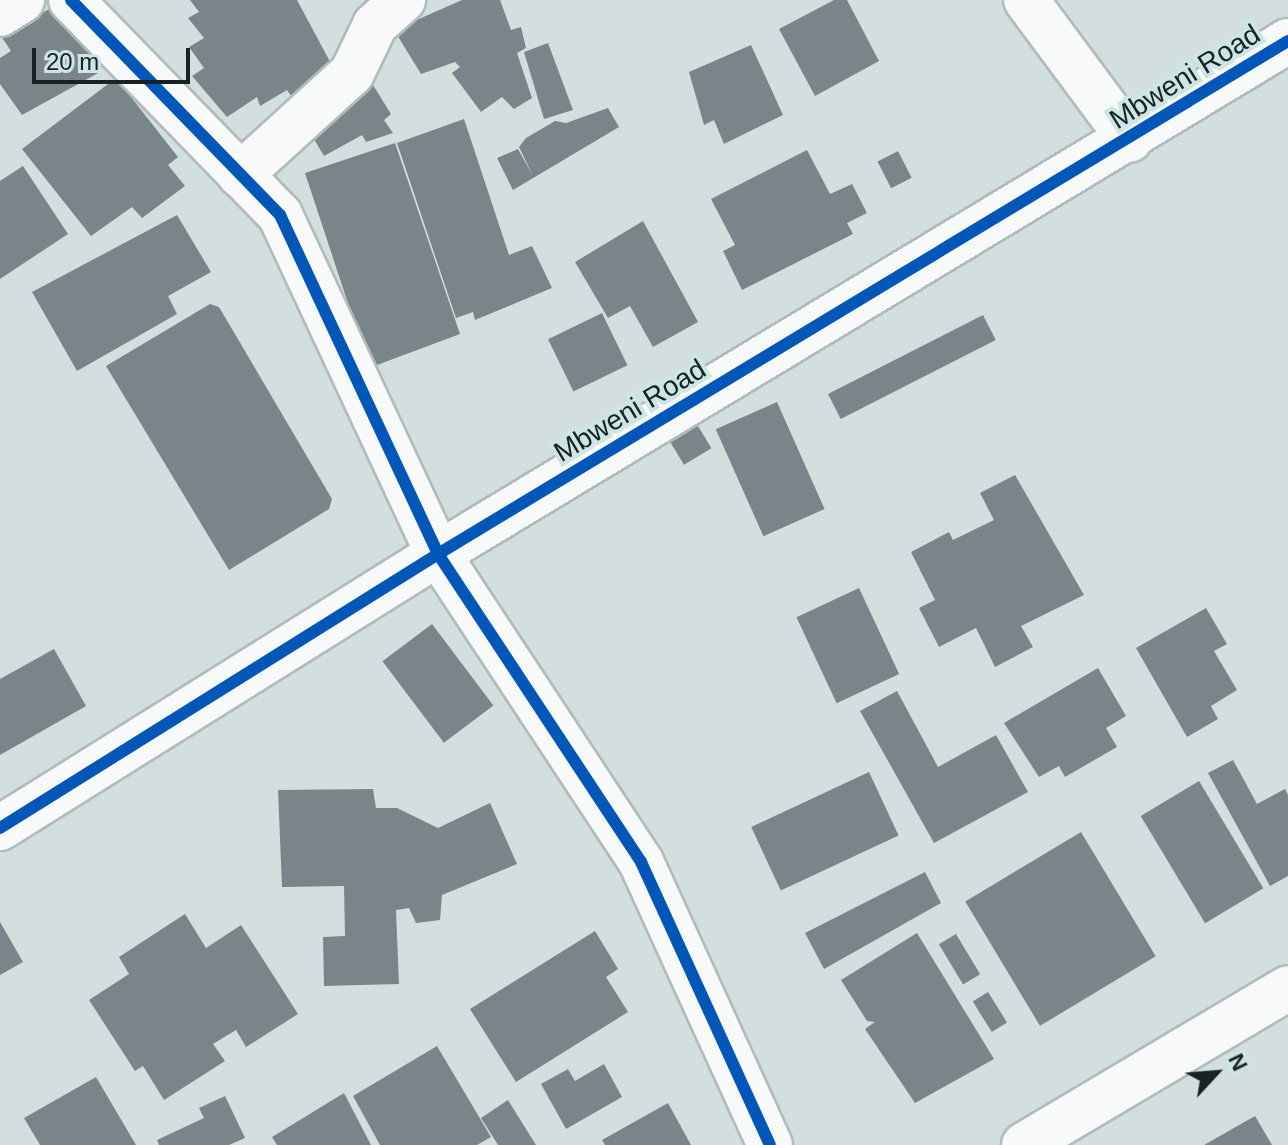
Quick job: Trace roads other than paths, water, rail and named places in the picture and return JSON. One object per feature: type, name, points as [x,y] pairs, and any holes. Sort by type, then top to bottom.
[{"type":"street","points":[[0,14],[22,0]]},
{"type":"street","points":[[71,0],[280,215],[438,554],[641,862],[770,1145]]},
{"type":"street","points":[[240,175],[352,73],[375,25],[403,0]]},
{"type":"street","points":[[1026,0],[1130,140]]},
{"type":"street","name":"Mbweni Road","points":[[0,828],[438,554],[1130,140],[1288,41]]},
{"type":"street","points":[[1024,1145],[1288,988]]}]
